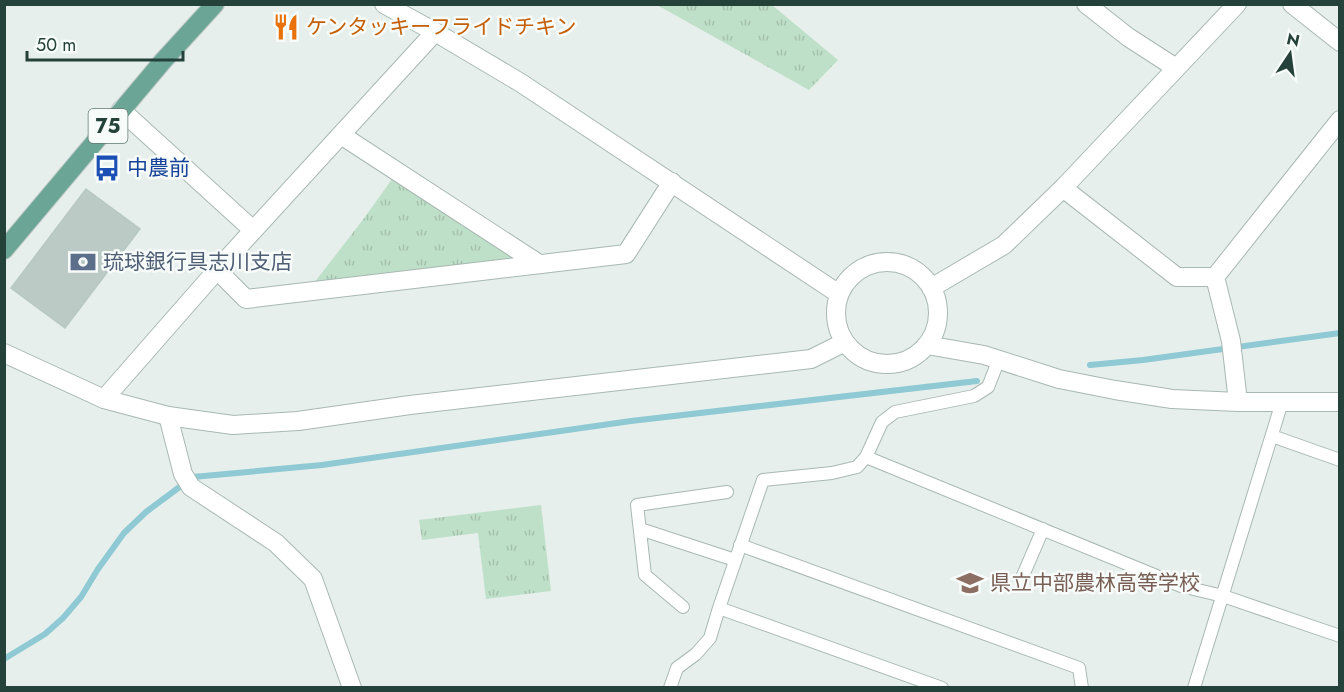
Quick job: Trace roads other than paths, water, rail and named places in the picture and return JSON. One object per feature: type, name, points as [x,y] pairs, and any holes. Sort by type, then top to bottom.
[{"type":"main road","name":"75","points":[[4,250],[163,61],[215,4]]},
{"type":"street","points":[[384,4],[521,83],[839,294]]},
{"type":"street","points":[[1086,4],[1128,37],[1176,68]]},
{"type":"street","points":[[931,288],[1004,245],[1063,188],[1237,4]]},
{"type":"street","points":[[1293,4],[1340,42]]},
{"type":"street","points":[[104,399],[253,230],[435,32]]},
{"type":"street","points":[[121,111],[253,230]]},
{"type":"street","points":[[1215,277],[1340,120]]},
{"type":"street","points":[[341,135],[539,264]]},
{"type":"street","points":[[217,270],[246,299],[626,254],[672,182]]},
{"type":"street","points":[[1063,188],[1177,277],[1215,277]]},
{"type":"street","points":[[891,262],[908,267],[921,275],[931,288],[937,302],[938,317],[934,332],[927,345],[915,355],[901,362],[885,364],[870,361],[856,353],[845,342],[837,327],[836,310],[839,294],[847,280],[860,269],[875,263],[891,262]]},
{"type":"street","points":[[1215,277],[1231,341],[1239,402]]},
{"type":"street","points":[[4,353],[104,399],[168,416],[233,425],[298,421],[410,405],[811,359],[845,342]]},
{"type":"street","points":[[927,345],[984,355],[1059,379],[1172,399],[1239,402],[1340,402]]},
{"type":"street","points":[[168,416],[183,474],[191,487],[276,543],[314,579],[352,687]]},
{"type":"lane","points":[[670,687],[677,668],[696,654],[710,638],[763,480],[832,473],[857,467],[866,456],[882,422],[895,412],[974,396],[988,387],[999,359]]},
{"type":"lane","points":[[1194,687],[1282,402]]},
{"type":"lane","points":[[1272,436],[1340,460]]},
{"type":"lane","points":[[866,456],[1181,586],[1223,596],[1340,636]]},
{"type":"lane","points":[[683,607],[645,575],[638,505],[727,492]]},
{"type":"lane","points":[[640,529],[735,560]]},
{"type":"lane","points":[[1021,580],[1043,529]]},
{"type":"lane","points":[[740,545],[1079,668],[1082,687]]},
{"type":"lane","points":[[719,608],[942,687]]},
{"type":"waterway","points":[[1090,365],[1340,333]]},
{"type":"waterway","points":[[4,659],[45,634],[63,618],[81,597],[124,533],[146,512],[193,477],[322,465],[631,421],[977,381]]},
{"type":"place","name":"ケンタッキーフライドチキン","points":[[286,27]]},
{"type":"place","name":"中農前","points":[[107,168]]},
{"type":"place","name":"琉球銀行具志川支店","points":[[83,262]]},
{"type":"place","name":"県立中部農林高等学校","points":[[970,583]]}]
